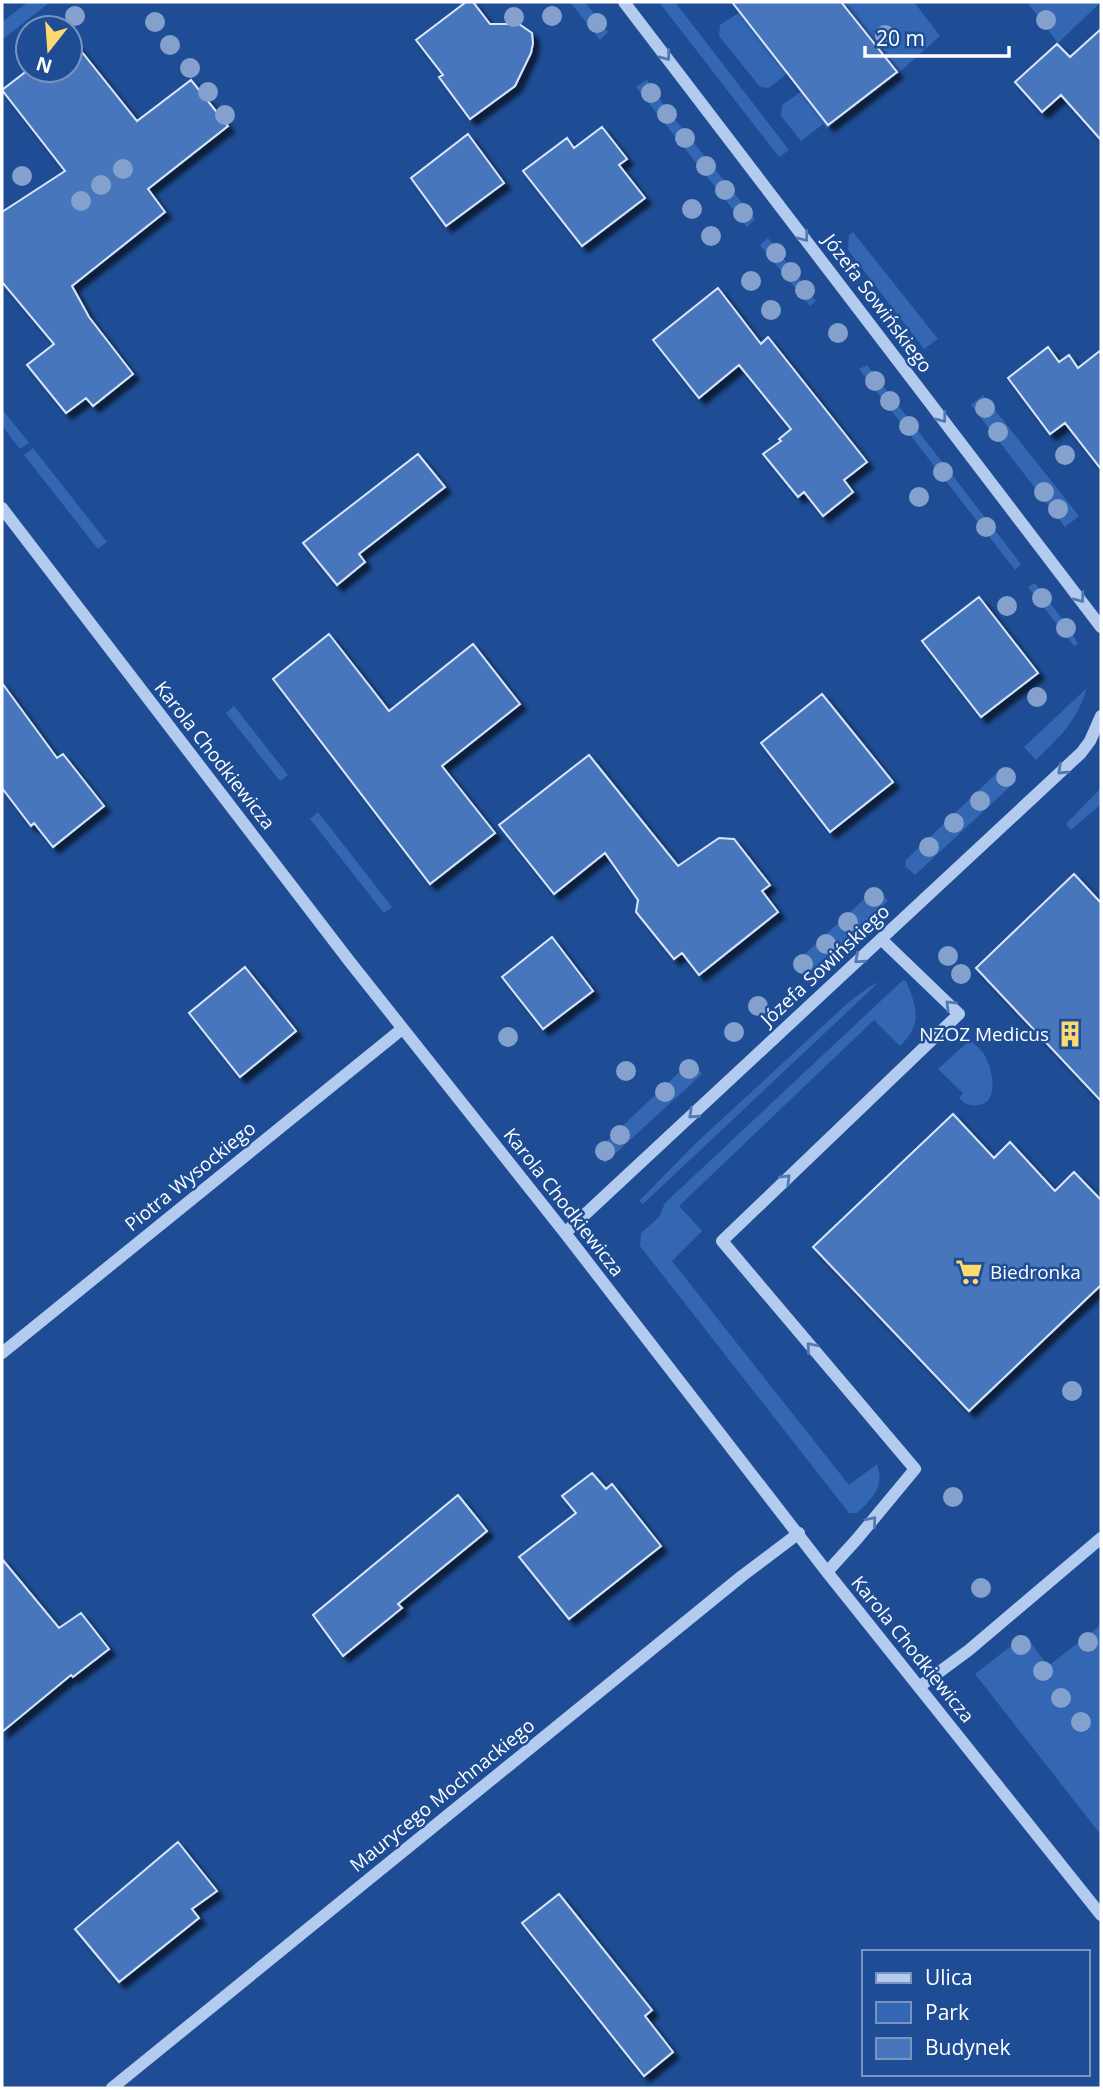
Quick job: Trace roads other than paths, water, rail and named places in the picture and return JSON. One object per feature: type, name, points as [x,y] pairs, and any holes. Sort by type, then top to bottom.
[{"type":"street","name":"Józefa Sowińskiego","points":[[624,2],[1101,626]]},
{"type":"street","name":"Karola Chodkiewicza","points":[[2,508],[402,1029],[565,1233],[827,1572],[1101,1915]]},
{"type":"street","name":"Józefa Sowińskiego","points":[[565,1233],[1087,747],[1101,716]]},
{"type":"street","points":[[827,1572],[915,1469],[722,1241],[959,1014],[881,939]]},
{"type":"street","name":"Piotra Wysockiego","points":[[2,1353],[402,1029]]},
{"type":"street","name":"Maurycego Mochnackiego","points":[[112,2088],[742,1576],[799,1533]]},
{"type":"street","points":[[919,1687],[969,1650],[1101,1538]]},
{"type":"place","name":"NZOZ Medicus","points":[[1070,1034]]},
{"type":"place","name":"Biedronka","points":[[969,1272]]}]
